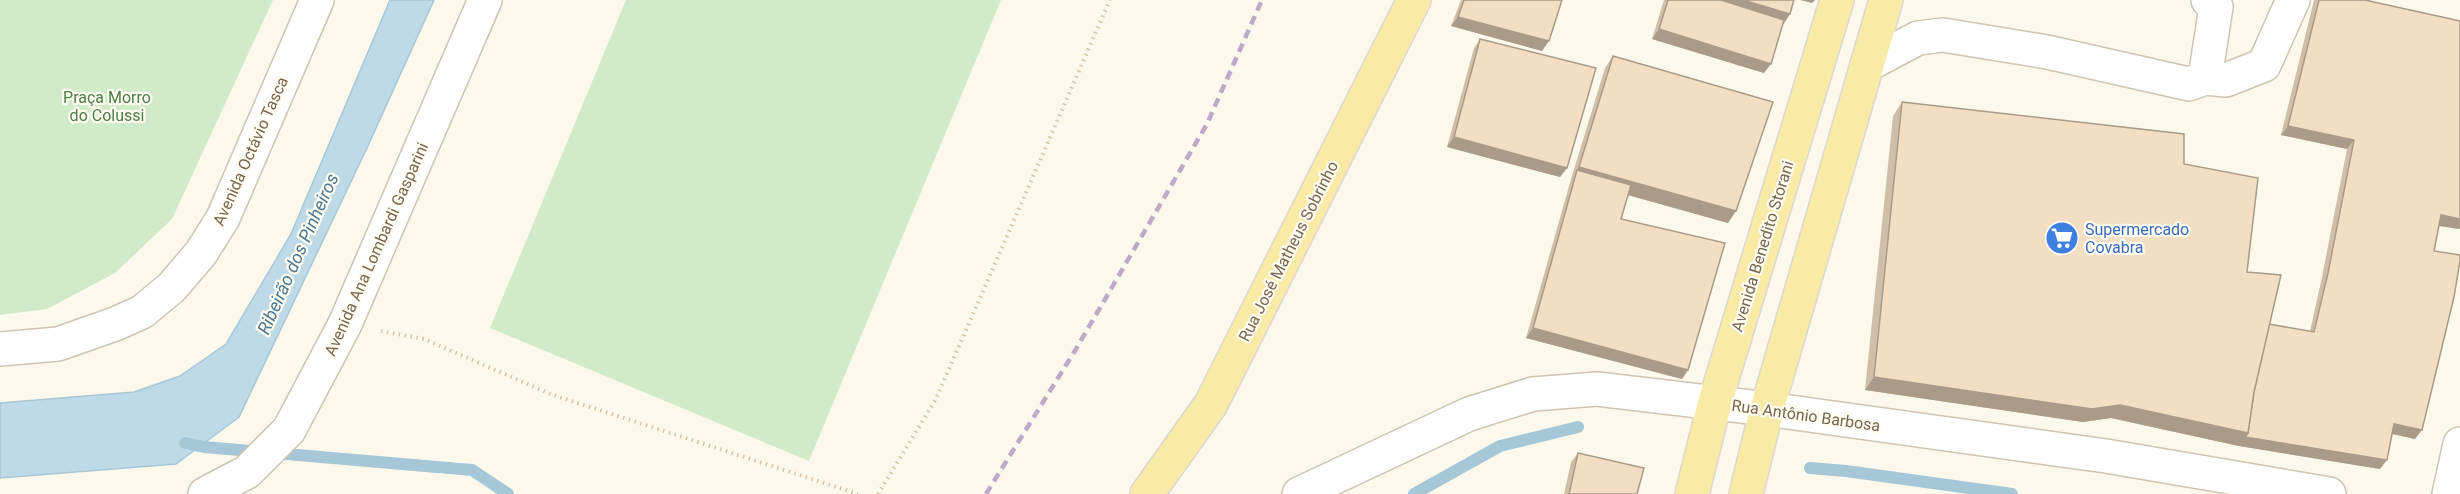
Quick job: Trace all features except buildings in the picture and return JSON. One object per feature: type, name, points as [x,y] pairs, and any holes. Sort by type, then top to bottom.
[{"type":"main road","name":"Rua José Matheus Sobrinho","points":[[1147,494],[1211,404],[1414,0]]},
{"type":"main road","name":"Avenida Benedito Storani","points":[[1692,494],[1715,402],[1837,0]]},
{"type":"main road","points":[[1746,494],[1767,409],[1886,0]]},
{"type":"street","name":"Avenida Octávio Tasca","points":[[0,349],[58,344],[115,324],[142,312],[172,287],[201,253],[223,218],[317,0]]},
{"type":"street","name":"Avenida Ana Lombardi Gasparini","points":[[205,494],[247,472],[289,430],[345,324],[485,0]]},
{"type":"street","points":[[2205,78],[2216,7],[2208,0]]},
{"type":"street","points":[[1867,65],[1918,38],[1943,35],[2047,52],[2189,84],[2205,78],[2226,80],[2264,65],[2293,0]]},
{"type":"street","name":"Rua Antônio Barbosa","points":[[1299,494],[1469,414],[1533,394],[1597,389],[1715,402],[2106,456],[2329,494]]},
{"type":"street","points":[[2449,494],[2460,444]]},
{"type":"path","points":[[878,494],[936,399],[1110,0]]},
{"type":"path","points":[[345,324],[424,339],[553,395],[858,494]]},
{"type":"green space","name":"Praça Morro do Colussi","points":[[0,0],[273,0],[172,219],[115,273],[47,309],[0,315]]},
{"type":"green space","points":[[626,0],[1001,0],[809,461],[490,328]]},
{"type":"water","name":"Ribeirão dos Pinheiros","points":[[390,0],[434,0],[367,148],[239,417],[176,464],[0,478],[0,403],[134,392],[180,376],[226,344],[291,234]]},
{"type":"waterway","points":[[1414,494],[1500,446],[1578,427]]},
{"type":"waterway","points":[[185,443],[204,447],[472,470],[508,494]]},
{"type":"waterway","points":[[1810,468],[2012,494]]},
{"type":"railway","points":[[986,494],[1076,349],[1207,124],[1262,0]]},
{"type":"place","name":"Supermercado Covabra","points":[[2062,238]]}]
